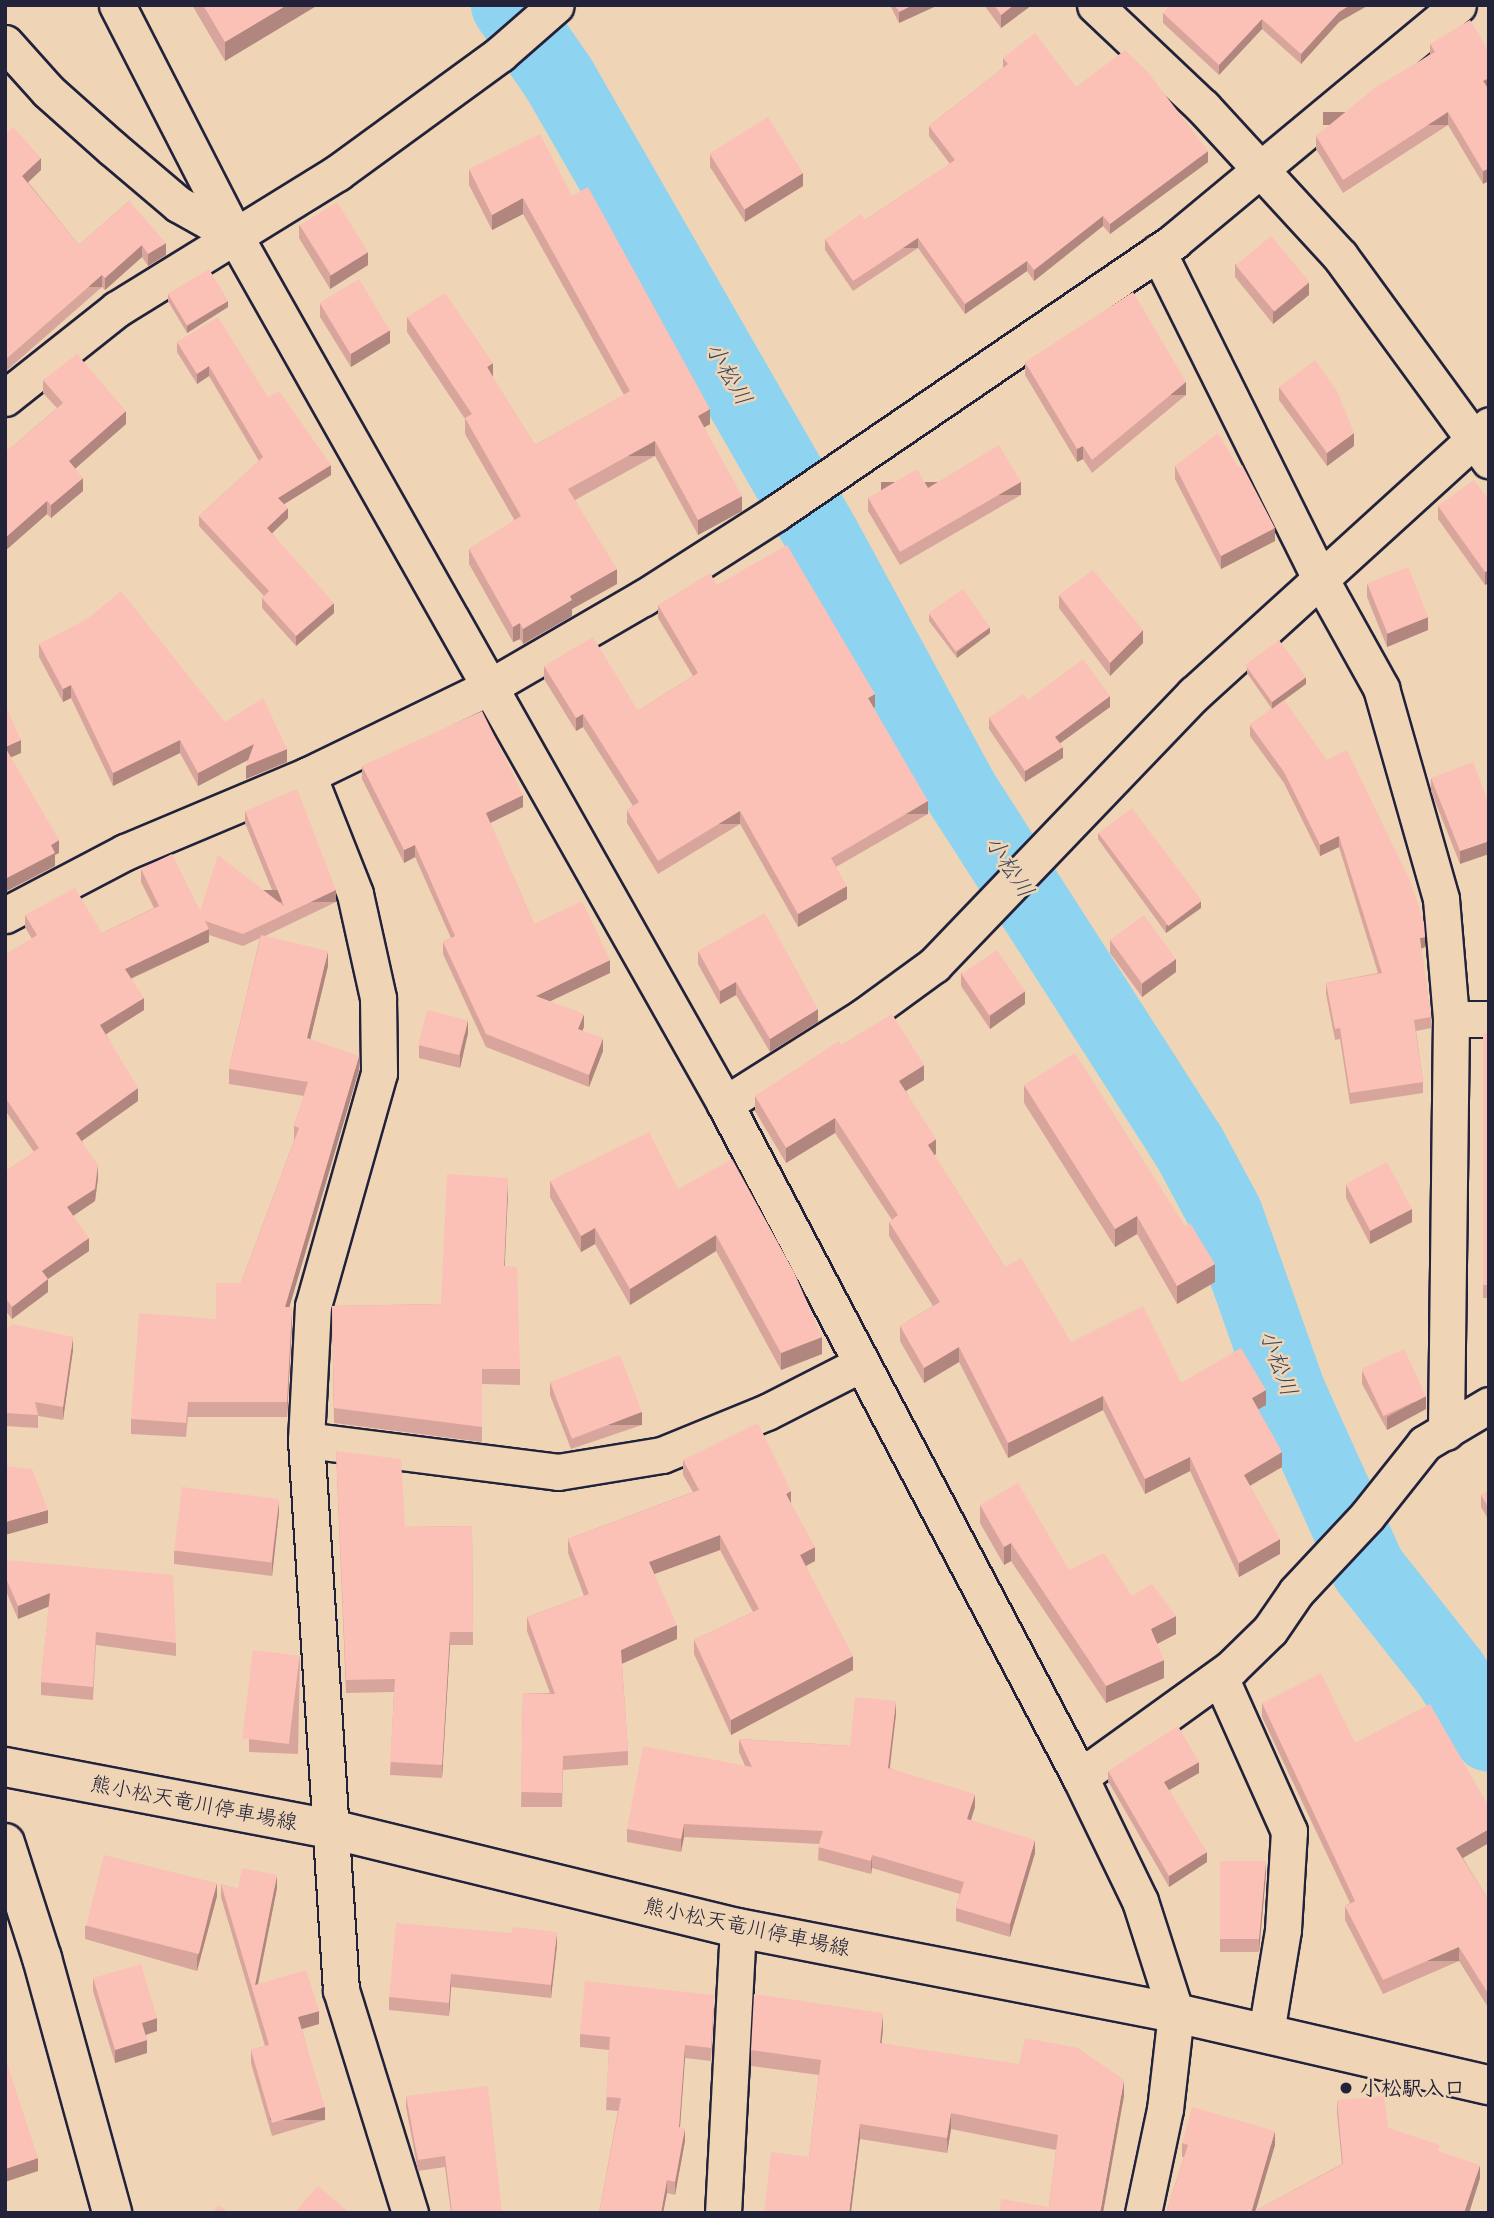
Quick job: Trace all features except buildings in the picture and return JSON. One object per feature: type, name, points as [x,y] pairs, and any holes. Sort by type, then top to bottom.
[{"type":"main road","name":"熊小松天竜川停車場線","points":[[5,1767],[331,1829],[738,1928],[1176,2012],[1489,2085]]},
{"type":"main road","points":[[5,1843],[42,1958],[112,2213]]},
{"type":"street","points":[[117,5],[235,236],[725,1104],[1080,1777],[1140,1900],[1176,2012],[1167,2099],[1143,2213]]},
{"type":"street","points":[[725,1104],[864,1016],[934,965],[1194,694],[1321,580],[1483,441],[1340,256],[1257,169],[1203,107],[1095,5]]},
{"type":"street","points":[[5,915],[125,852],[308,775],[491,686],[776,513],[1157,252],[1458,5]]},
{"type":"street","points":[[5,398],[117,309],[337,173],[499,54],[554,7]]},
{"type":"street","points":[[5,43],[48,91],[178,204],[235,236]]},
{"type":"street","points":[[1157,252],[1321,580],[1381,688],[1441,898],[1451,1019],[1446,1432]]},
{"type":"street","points":[[308,775],[355,894],[378,998],[379,1073],[313,1306],[306,1440],[341,1990],[410,2213]]},
{"type":"street","points":[[1451,1019],[1489,1019]]},
{"type":"street","points":[[306,1440],[558,1472],[662,1455],[767,1412],[861,1364]]},
{"type":"street","points":[[1080,1777],[1220,1677],[1270,1630],[1329,1553],[1367,1516],[1425,1443],[1489,1405]]},
{"type":"street","points":[[1220,1677],[1289,1831],[1283,1930],[1266,2033]]},
{"type":"street","points":[[723,2213],[738,1928]]},
{"type":"waterway","name":"小松川","points":[[508,5],[559,79],[822,536],[961,792],[1188,1145],[1225,1214],[1288,1392],[1368,1569],[1450,1673],[1489,1734]]},
{"type":"place","name":"小松駅入口","points":[[1346,2088]]}]
